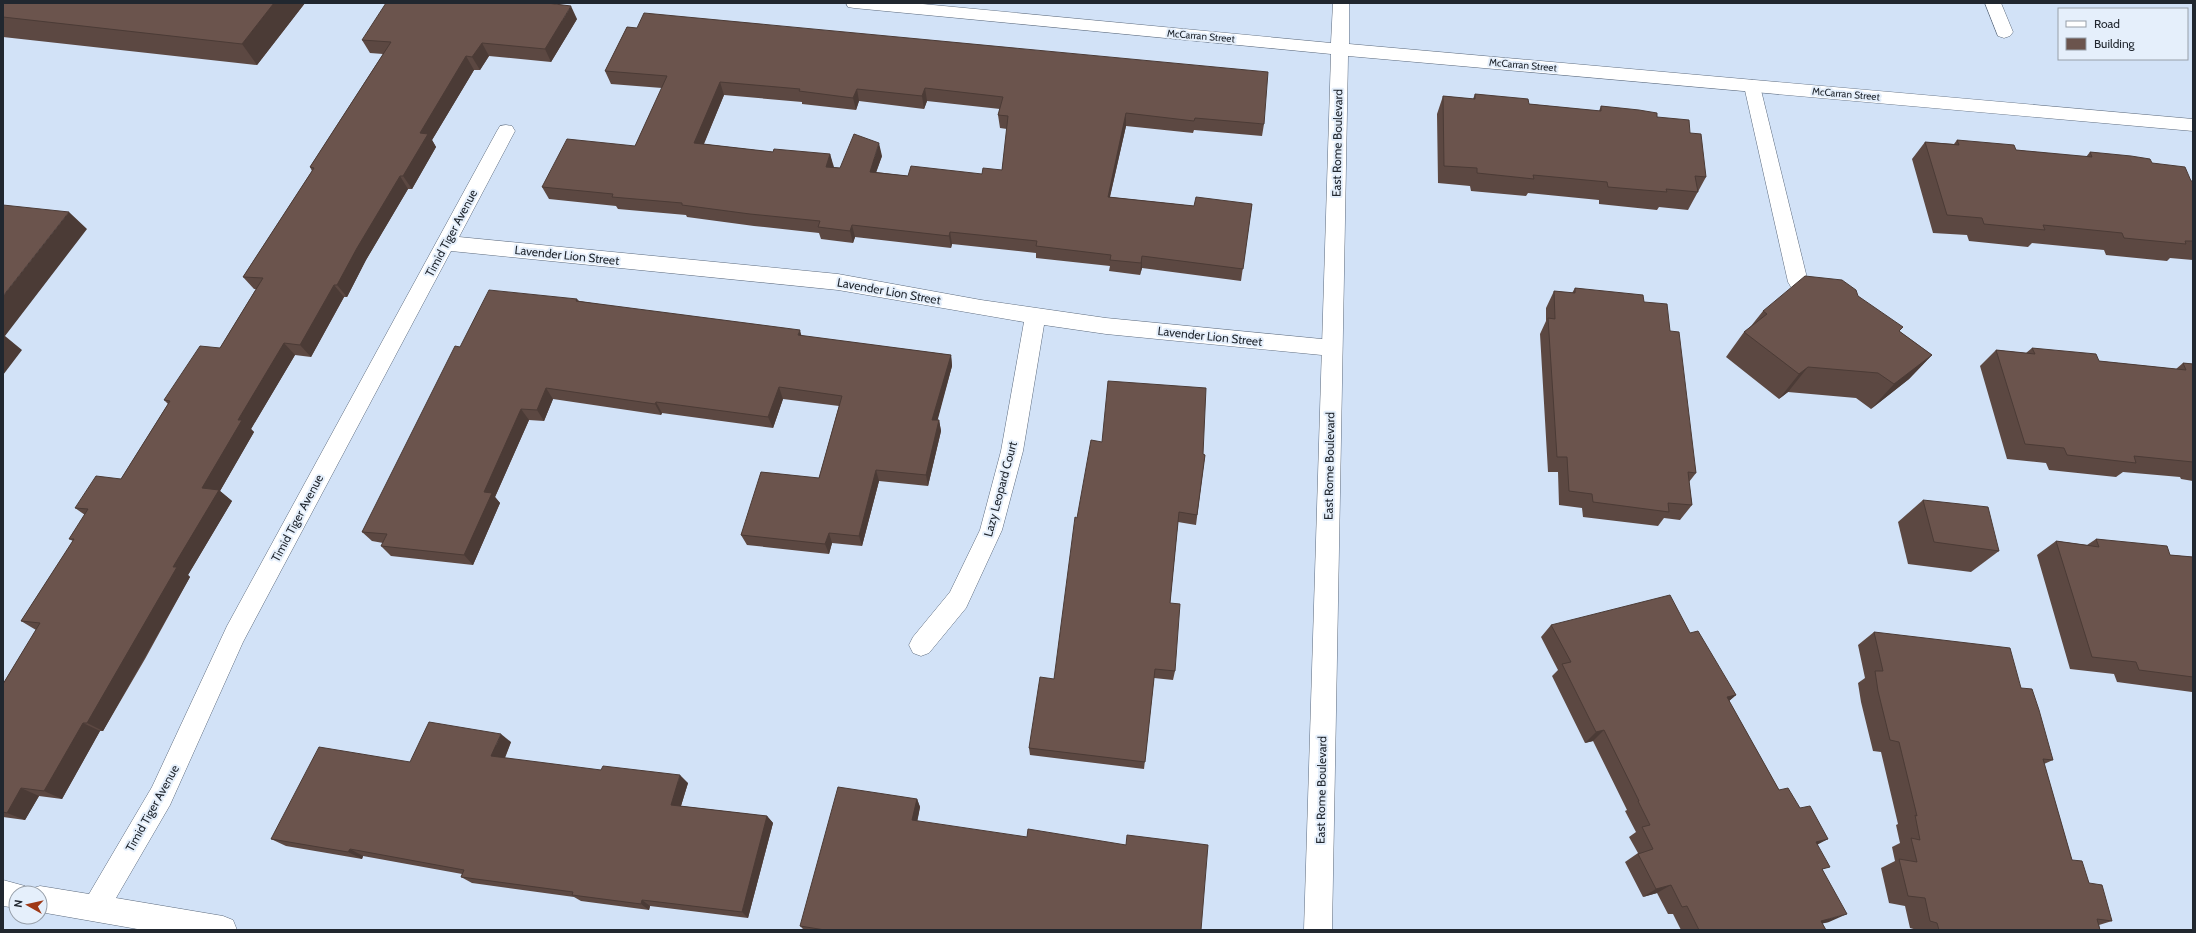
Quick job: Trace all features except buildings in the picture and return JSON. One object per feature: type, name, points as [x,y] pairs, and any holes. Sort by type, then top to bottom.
[{"type":"street","name":"McCarran Street","points":[[854,3],[1339,49],[2193,125]]},
{"type":"street","name":"East Rome Boulevard","points":[[1318,930],[1340,3]]},
{"type":"street","points":[[1993,3],[2004,32]]},
{"type":"street","name":"Timid Tiger Avenue","points":[[95,909],[161,796],[235,634],[506,131]]},
{"type":"street","name":"Lavender Lion Street","points":[[446,242],[838,282],[1035,316],[1106,326],[1332,348]]},
{"type":"street","name":"Lazy Leopard Court","points":[[921,645],[958,600],[991,530],[1012,451],[1035,316]]},
{"type":"street","points":[[48,901],[224,930]]},
{"type":"lane","points":[[1752,86],[1798,282]]}]
